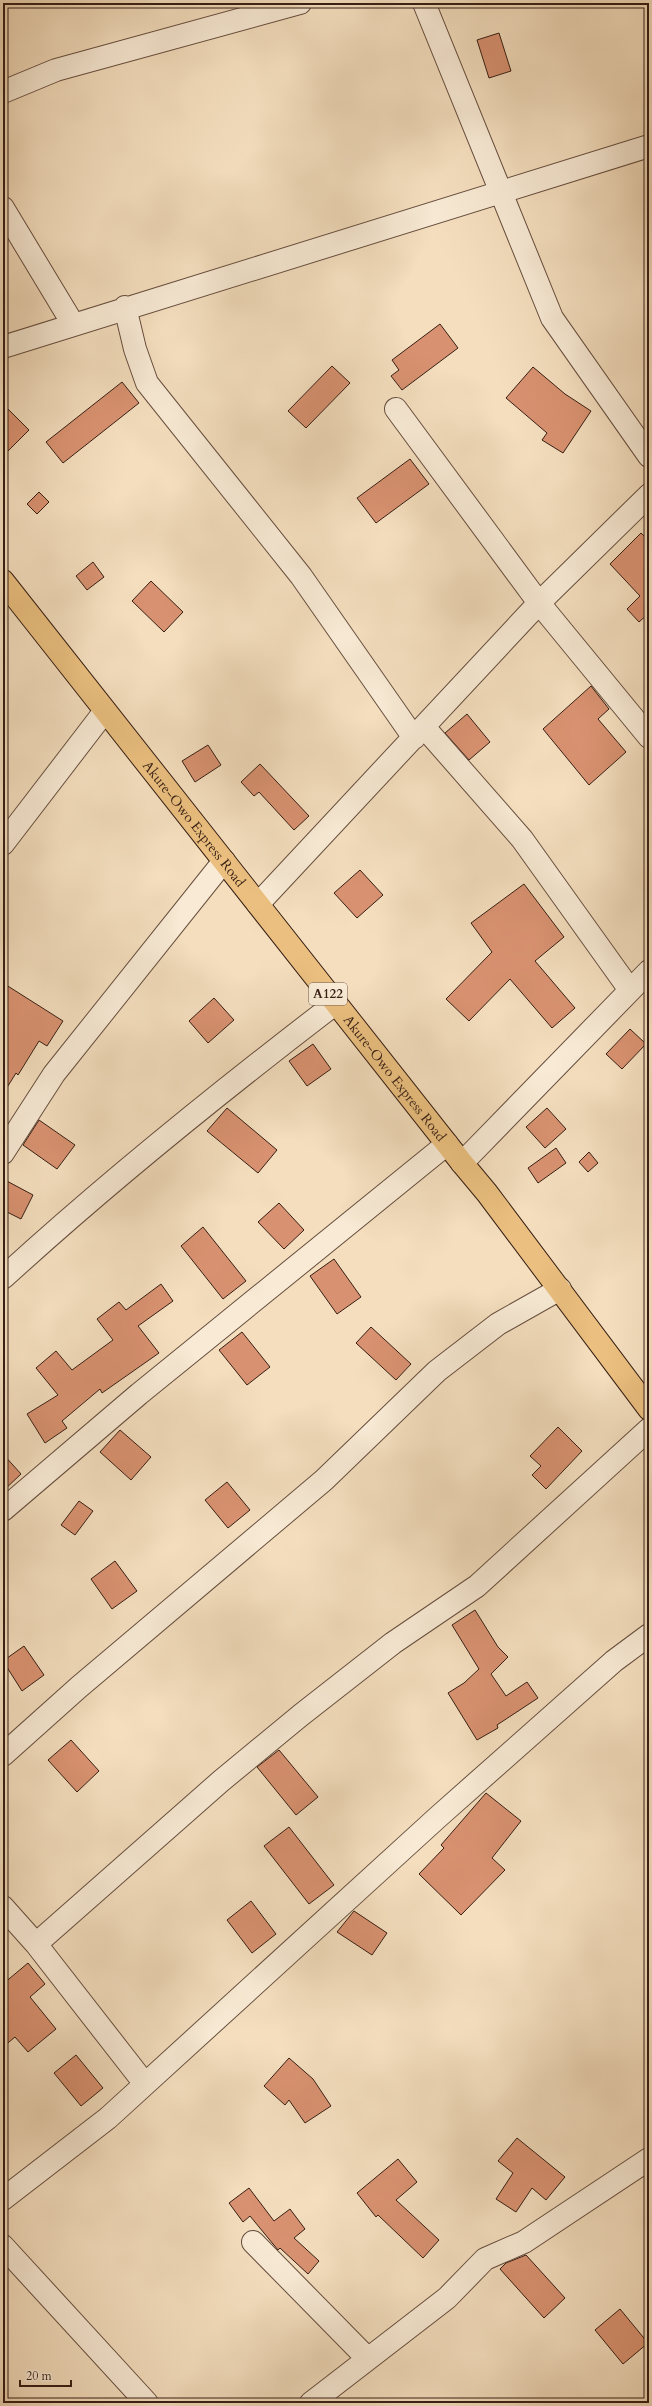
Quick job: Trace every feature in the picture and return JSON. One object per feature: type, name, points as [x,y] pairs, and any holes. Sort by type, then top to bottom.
[{"type":"highway","name":"Akure-Owo Express Road","points":[[3,582],[462,1164],[487,1193],[649,1409]]},
{"type":"street","points":[[3,92],[56,70],[300,3]]},
{"type":"street","points":[[424,3],[552,318],[649,456]]},
{"type":"street","points":[[3,347],[125,307],[649,146]]},
{"type":"street","points":[[3,208],[73,324]]},
{"type":"street","points":[[125,307],[135,349],[147,383],[301,576],[419,733],[522,839],[630,990]]},
{"type":"street","points":[[396,409],[538,603],[649,737]]},
{"type":"street","points":[[258,904],[332,823],[419,733],[538,603],[649,495]]},
{"type":"street","points":[[3,844],[105,711]]},
{"type":"street","points":[[3,1153],[54,1074],[224,861]]},
{"type":"street","points":[[462,1164],[649,970]]},
{"type":"street","points":[[3,1278],[69,1219],[231,1084],[336,1003]]},
{"type":"street","points":[[3,1510],[139,1394],[447,1144]]},
{"type":"street","points":[[3,1755],[79,1687],[324,1480],[437,1371],[498,1324],[560,1289]]},
{"type":"street","points":[[36,1944],[221,1781],[301,1715],[393,1644],[477,1586],[649,1429]]},
{"type":"street","points":[[3,2199],[108,2118],[438,1817],[614,1660],[649,1635]]},
{"type":"street","points":[[3,1907],[36,1944],[145,2084]]},
{"type":"street","points":[[311,2403],[367,2358],[447,2298],[485,2259],[524,2242],[649,2159]]},
{"type":"street","points":[[253,2242],[367,2358]]},
{"type":"street","points":[[3,2246],[147,2403]]},
{"type":"building","points":[[499,33],[511,71],[489,78],[477,40]]},
{"type":"building","points":[[440,324],[458,348],[402,390],[391,376],[399,370],[392,360]]},
{"type":"building","points":[[332,366],[350,383],[306,428],[288,411]]},
{"type":"building","points":[[533,367],[565,394],[591,411],[563,453],[542,440],[547,433],[506,398]]},
{"type":"building","points":[[122,382],[139,403],[63,463],[46,442]]},
{"type":"building","points":[[3,404],[29,430],[3,456]]},
{"type":"building","points":[[410,459],[429,484],[376,523],[357,498]]},
{"type":"building","points":[[39,492],[49,502],[37,514],[27,504]]},
{"type":"building","points":[[641,533],[649,541],[649,613],[639,622],[627,609],[640,596],[610,564]]},
{"type":"building","points":[[93,562],[104,577],[87,590],[76,576]]},
{"type":"building","points":[[151,581],[183,612],[164,632],[132,601]]},
{"type":"building","points":[[591,686],[609,709],[598,719],[626,752],[589,785],[543,729]]},
{"type":"building","points":[[467,714],[490,742],[469,760],[445,733]]},
{"type":"building","points":[[208,745],[221,765],[195,782],[182,761]]},
{"type":"building","points":[[260,764],[309,816],[294,830],[259,792],[254,796],[241,782]]},
{"type":"building","points":[[360,870],[383,895],[357,918],[334,893]]},
{"type":"building","points":[[524,884],[564,937],[535,961],[575,1008],[552,1028],[510,979],[469,1021],[446,999],[492,952],[471,923]]},
{"type":"building","points":[[3,983],[63,1021],[47,1046],[39,1041],[18,1075],[16,1073],[3,1094]]},
{"type":"building","points":[[214,998],[234,1020],[208,1043],[189,1021]]},
{"type":"building","points":[[630,1029],[646,1044],[622,1069],[606,1054]]},
{"type":"building","points":[[313,1044],[331,1069],[307,1086],[289,1061]]},
{"type":"building","points":[[227,1108],[277,1150],[258,1173],[207,1131]]},
{"type":"building","points":[[547,1108],[566,1129],[545,1148],[526,1127]]},
{"type":"building","points":[[39,1120],[75,1145],[57,1169],[23,1145]]},
{"type":"building","points":[[556,1148],[566,1163],[538,1183],[528,1168]]},
{"type":"building","points":[[589,1152],[598,1163],[588,1172],[579,1162]]},
{"type":"building","points":[[3,1179],[33,1195],[21,1219],[3,1210]]},
{"type":"building","points":[[279,1203],[304,1230],[284,1249],[258,1222]]},
{"type":"building","points":[[203,1227],[246,1281],[223,1299],[181,1246]]},
{"type":"building","points":[[334,1259],[361,1297],[337,1314],[310,1276]]},
{"type":"building","points":[[161,1284],[173,1301],[138,1326],[159,1353],[102,1393],[100,1389],[62,1421],[67,1428],[45,1443],[27,1414],[58,1395],[36,1368],[56,1351],[72,1370],[113,1340],[97,1319],[119,1302],[126,1310]]},
{"type":"building","points":[[371,1327],[411,1364],[396,1380],[356,1343]]},
{"type":"building","points":[[242,1332],[270,1367],[247,1385],[219,1350]]},
{"type":"building","points":[[558,1427],[582,1451],[546,1489],[532,1475],[541,1466],[530,1456]]},
{"type":"building","points":[[120,1430],[151,1457],[131,1480],[100,1452]]},
{"type":"building","points":[[3,1454],[21,1474],[3,1491]]},
{"type":"building","points":[[227,1482],[250,1510],[228,1528],[205,1500]]},
{"type":"building","points":[[79,1501],[93,1511],[75,1535],[61,1525]]},
{"type":"building","points":[[115,1561],[137,1591],[112,1609],[91,1579]]},
{"type":"building","points":[[475,1610],[498,1647],[508,1657],[491,1674],[506,1696],[527,1682],[538,1698],[497,1725],[498,1728],[477,1740],[448,1693],[464,1683],[479,1669],[452,1625]]},
{"type":"building","points":[[24,1646],[44,1675],[22,1691],[3,1661]]},
{"type":"building","points":[[71,1740],[99,1771],[77,1792],[48,1760]]},
{"type":"building","points":[[279,1750],[318,1797],[296,1815],[257,1767]]},
{"type":"building","points":[[486,1793],[521,1821],[492,1858],[505,1870],[461,1915],[419,1874],[444,1848],[441,1845]]},
{"type":"building","points":[[289,1827],[334,1885],[309,1904],[264,1846]]},
{"type":"building","points":[[251,1901],[276,1934],[252,1953],[227,1920]]},
{"type":"building","points":[[354,1911],[387,1933],[372,1955],[337,1932]]},
{"type":"building","points":[[28,1963],[45,1984],[30,1997],[56,2029],[28,2052],[15,2037],[3,2047],[3,1984]]},
{"type":"building","points":[[76,2055],[103,2088],[81,2106],[54,2073]]},
{"type":"building","points":[[289,2058],[313,2079],[331,2106],[305,2123],[289,2100],[285,2105],[264,2086]]},
{"type":"building","points":[[517,2138],[565,2177],[546,2200],[532,2188],[516,2212],[496,2199],[513,2173],[498,2161]]},
{"type":"building","points":[[398,2159],[417,2182],[396,2200],[439,2240],[423,2258],[378,2215],[376,2217],[357,2193]]},
{"type":"building","points":[[249,2188],[274,2221],[290,2209],[305,2229],[294,2238],[319,2261],[308,2274],[280,2248],[278,2250],[250,2216],[243,2222],[229,2203]]},
{"type":"building","points":[[526,2255],[565,2298],[544,2318],[500,2269],[506,2263]]},
{"type":"building","points":[[620,2309],[648,2343],[623,2364],[595,2330]]}]
